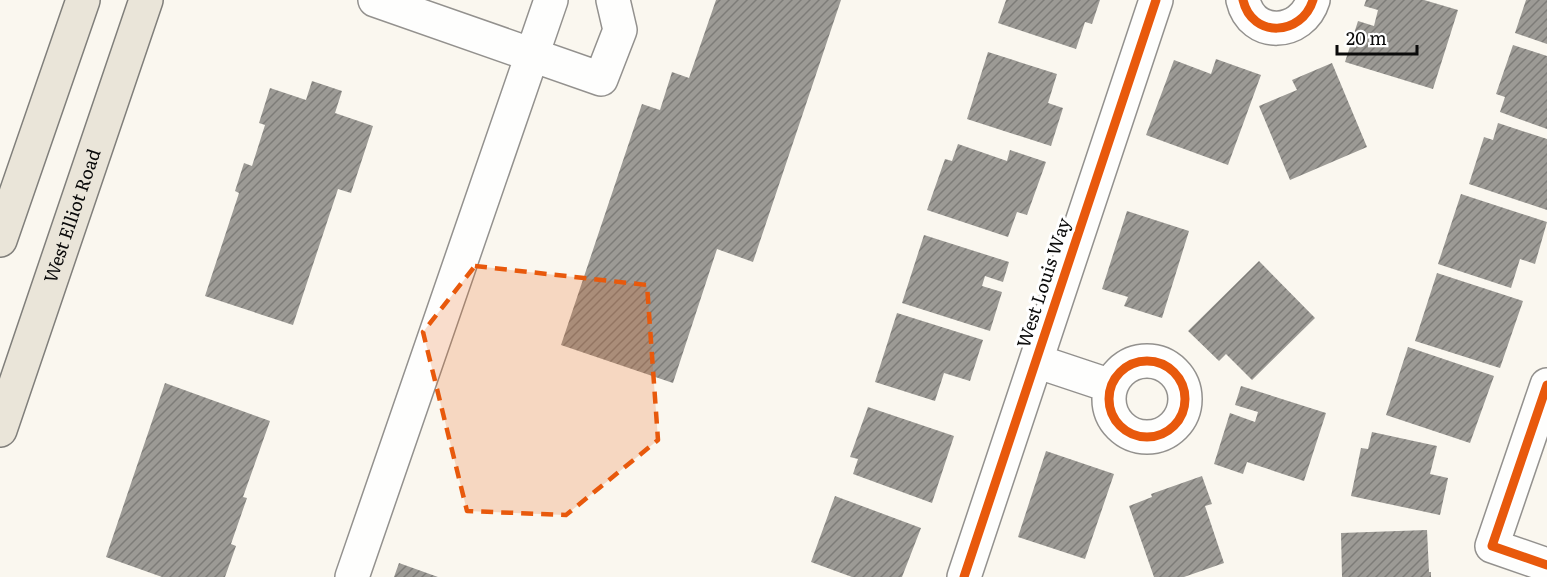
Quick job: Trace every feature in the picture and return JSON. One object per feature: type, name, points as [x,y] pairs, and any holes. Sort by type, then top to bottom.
[{"type":"main road","points":[[0,240],[83,0]]},
{"type":"main road","name":"West Elliot Road","points":[[0,430],[146,0]]},
{"type":"street","points":[[375,0],[601,79],[620,30],[613,0]]},
{"type":"street","points":[[352,577],[551,0]]},
{"type":"street","name":"West Louis Way","points":[[964,577],[1156,0]]},
{"type":"street","points":[[1243,0],[1249,14],[1258,23],[1281,29],[1293,26],[1303,19],[1313,0]]},
{"type":"street","name":"West Louis Way","points":[[1036,361],[1111,386]]},
{"type":"street","points":[[1547,385],[1492,546],[1547,565]]},
{"type":"highlighted area","points":[[475,266],[647,285],[658,440],[566,515],[467,511],[423,332]]},
{"type":"building","points":[[716,0],[841,0],[753,262],[717,249],[673,383],[561,345],[642,104],[660,110],[672,72],[689,78]]},
{"type":"building","points":[[1006,0],[1100,0],[1092,24],[1085,22],[1076,49],[998,23]]},
{"type":"building","points":[[1366,0],[1424,0],[1458,10],[1433,89],[1345,62],[1358,21],[1374,26],[1378,10],[1364,6]]},
{"type":"building","points":[[1526,0],[1547,0],[1547,44],[1515,33]]},
{"type":"building","points":[[1513,45],[1547,56],[1547,129],[1500,112],[1505,97],[1496,94]]},
{"type":"building","points":[[988,52],[1057,74],[1048,103],[1063,108],[1051,146],[967,119]]},
{"type":"building","points":[[1216,59],[1261,75],[1228,165],[1146,135],[1174,60],[1211,74]]},
{"type":"building","points":[[1332,63],[1367,147],[1290,180],[1259,106],[1297,90],[1292,80]]},
{"type":"building","points":[[312,81],[342,91],[335,113],[373,126],[351,193],[338,189],[293,325],[205,296],[239,193],[235,191],[244,163],[252,166],[265,125],[259,123],[270,88],[306,100]]},
{"type":"building","points":[[1498,123],[1547,139],[1547,210],[1469,184],[1484,137],[1493,140]]},
{"type":"building","points":[[958,144],[1007,161],[1010,150],[1046,162],[1027,215],[1017,212],[1008,237],[927,210],[945,159],[952,161]]},
{"type":"building","points":[[1461,194],[1547,222],[1535,264],[1520,259],[1511,288],[1438,264]]},
{"type":"building","points":[[1127,211],[1189,231],[1162,318],[1124,306],[1128,297],[1102,289]]},
{"type":"building","points":[[924,235],[1009,262],[1003,282],[985,276],[982,286],[1002,292],[990,331],[902,303]]},
{"type":"building","points":[[1259,261],[1315,318],[1252,380],[1226,354],[1219,361],[1188,331]]},
{"type":"building","points":[[1437,273],[1523,301],[1500,368],[1415,341]]},
{"type":"building","points":[[897,313],[983,340],[970,381],[944,373],[935,401],[875,382]]},
{"type":"building","points":[[1408,347],[1494,376],[1470,443],[1386,415]]},
{"type":"building","points":[[165,383],[270,421],[243,497],[247,498],[231,544],[236,546],[225,577],[162,577],[106,557]]},
{"type":"building","points":[[1241,386],[1326,413],[1304,481],[1247,462],[1243,474],[1214,464],[1230,413],[1255,422],[1258,412],[1235,405]]},
{"type":"building","points":[[868,407],[954,436],[932,503],[853,474],[858,459],[850,457]]},
{"type":"building","points":[[1372,432],[1437,446],[1430,474],[1448,478],[1440,515],[1351,496],[1361,448],[1368,449]]},
{"type":"building","points":[[1046,451],[1114,474],[1085,559],[1018,537]]},
{"type":"building","points":[[1202,476],[1212,504],[1205,506],[1224,563],[1184,577],[1154,577],[1129,506],[1152,497],[1151,494]]},
{"type":"building","points":[[835,496],[921,528],[902,577],[852,577],[811,562]]},
{"type":"building","points":[[1427,530],[1431,577],[1342,577],[1341,533]]},
{"type":"building","points":[[399,563],[438,577],[394,577]]},
{"type":"cycle path","points":[[964,577],[1156,0]]},
{"type":"cycle path","points":[[1243,0],[1248,13],[1256,22],[1266,27],[1277,28],[1299,21],[1313,0]]},
{"type":"cycle path","points":[[1147,361],[1161,364],[1174,372],[1182,385],[1185,399],[1182,413],[1174,426],[1161,434],[1147,437],[1133,434],[1120,426],[1112,413],[1109,399],[1112,385],[1120,372],[1133,364],[1147,361]]},
{"type":"cycle path","points":[[1547,385],[1492,546],[1547,565]]}]
